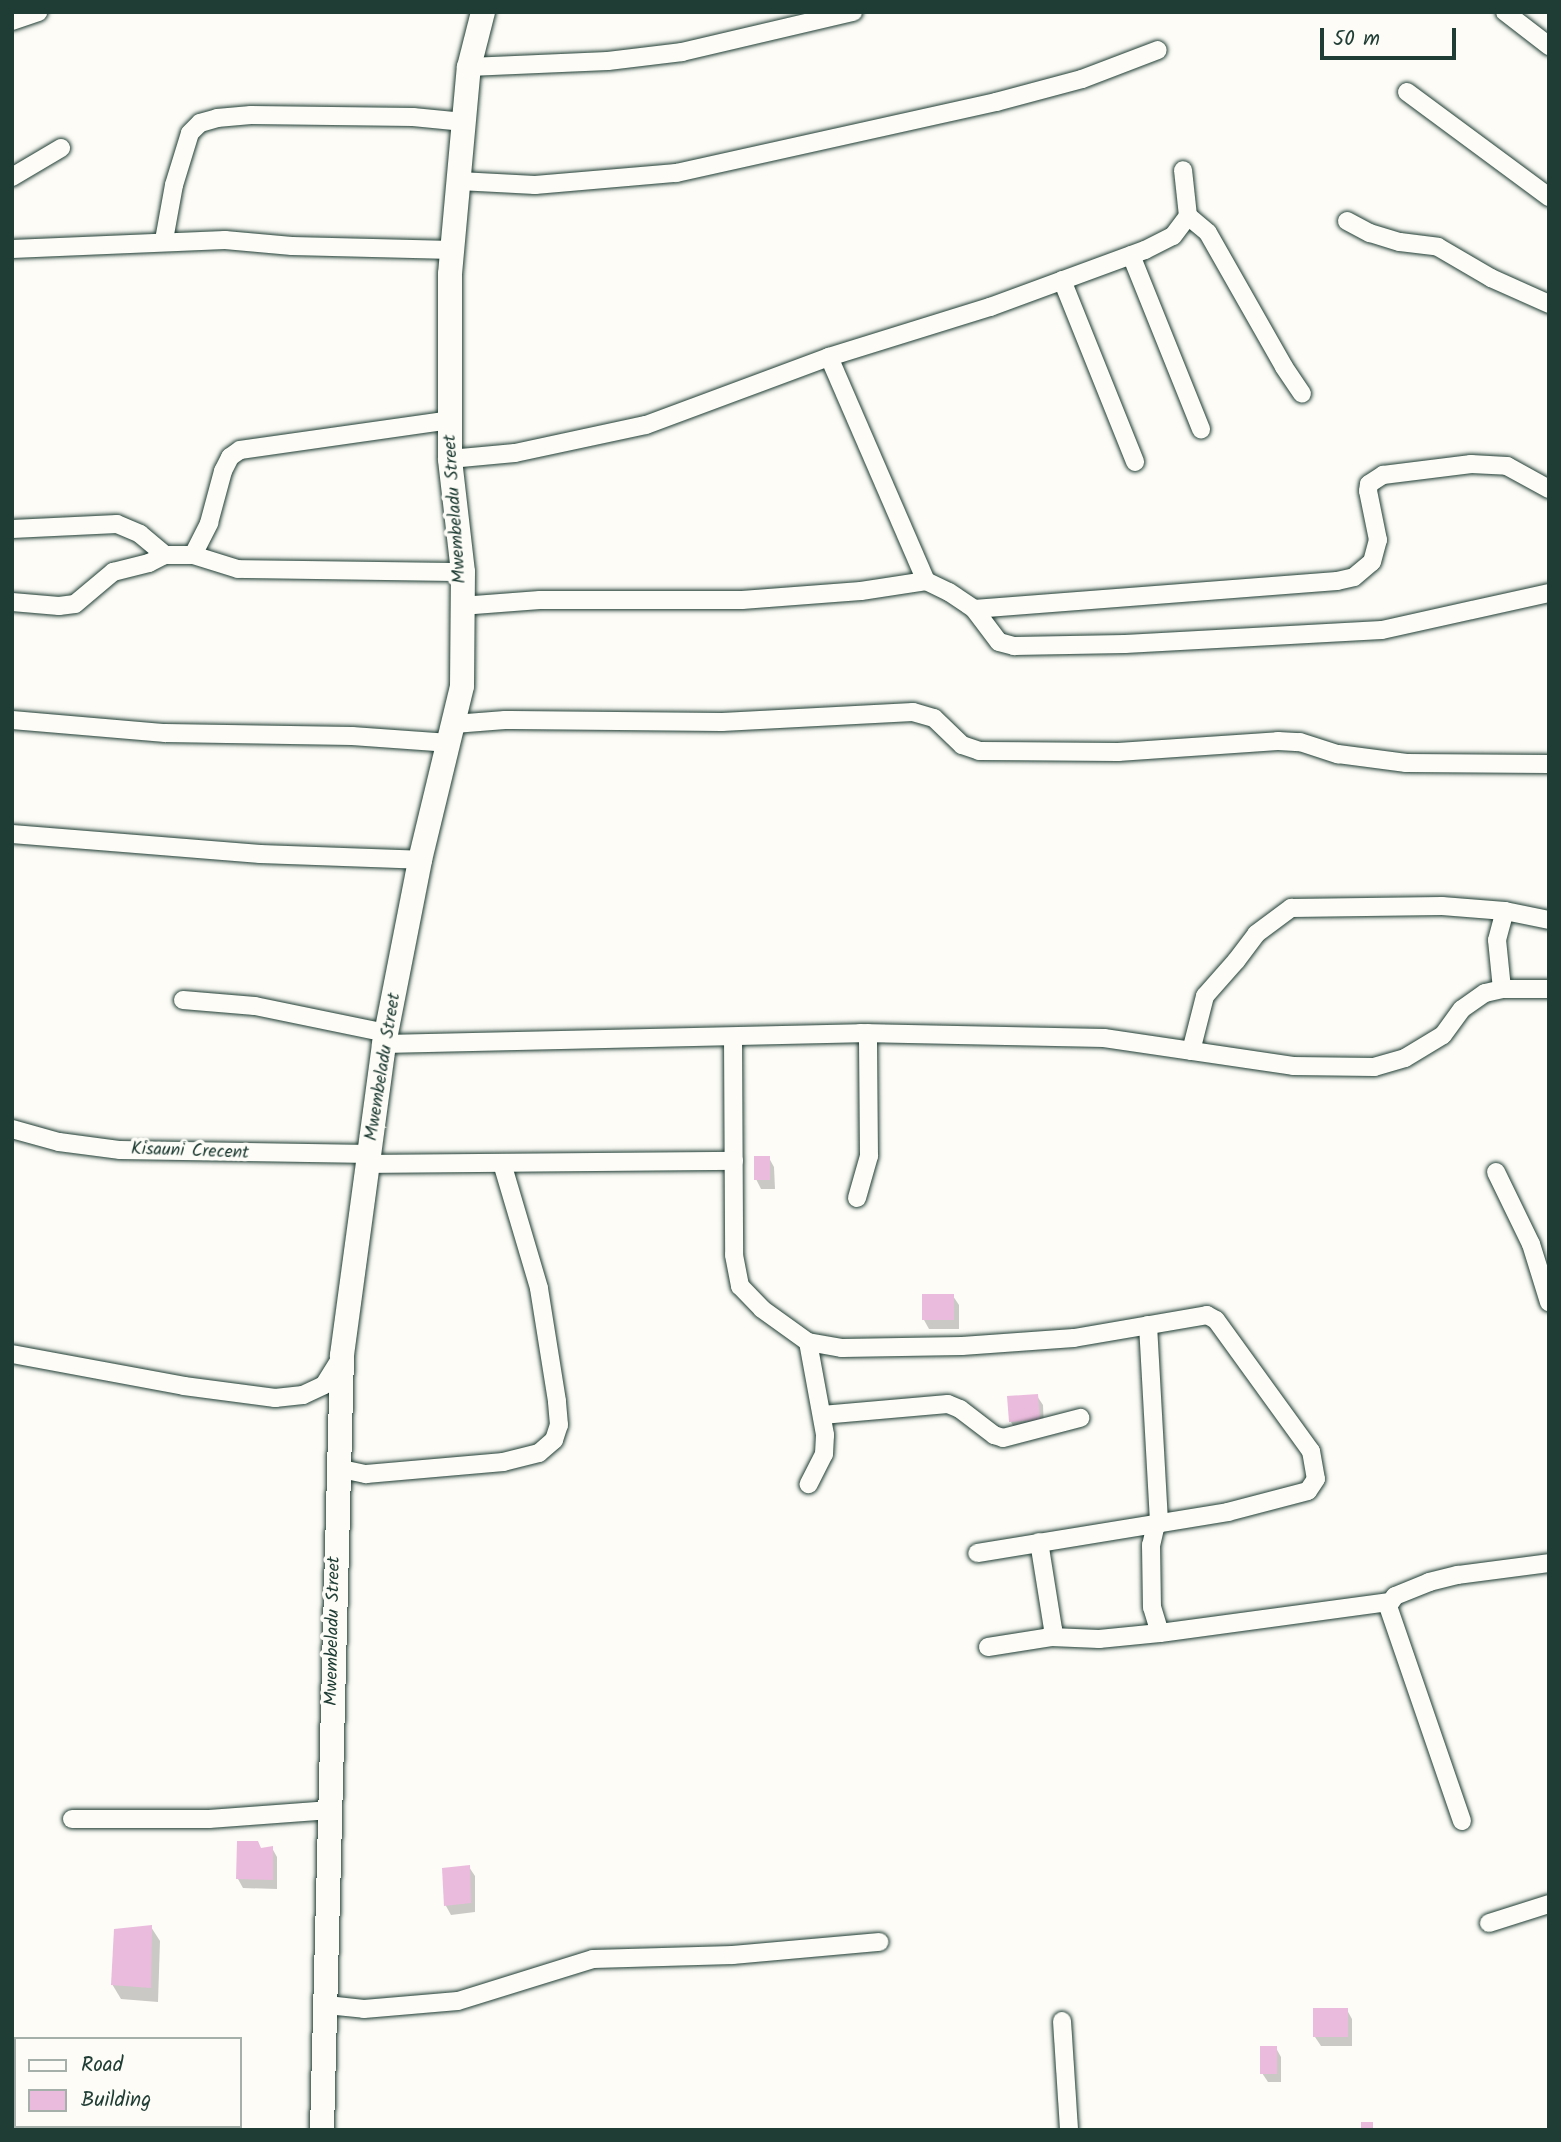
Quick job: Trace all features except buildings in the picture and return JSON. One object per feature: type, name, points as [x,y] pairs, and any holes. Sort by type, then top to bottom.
[{"type":"street","points":[[12,21],[38,12]]},
{"type":"street","name":"Mwembeladu Street","points":[[322,2130],[342,1355],[385,1038],[420,860],[462,685],[463,572],[450,459],[453,250],[469,67],[482,12]]},
{"type":"street","points":[[469,67],[608,61],[682,52],[853,12]]},
{"type":"street","points":[[1505,12],[1549,46]]},
{"type":"street","points":[[458,181],[535,184],[676,173],[996,102],[1082,79],[1158,50]]},
{"type":"street","points":[[1407,92],[1549,197]]},
{"type":"street","points":[[164,240],[174,184],[190,133],[200,123],[217,118],[251,115],[413,117],[464,122]]},
{"type":"street","points":[[12,177],[61,148]]},
{"type":"street","points":[[450,459],[515,453],[646,425],[829,357],[1062,281],[1131,255],[1173,236],[1188,216],[1183,170]]},
{"type":"street","points":[[1188,216],[1208,233],[1302,394]]},
{"type":"street","points":[[1347,221],[1400,242],[1438,247],[1491,278],[1549,304]]},
{"type":"street","points":[[12,248],[111,247],[164,240],[453,250]]},
{"type":"street","points":[[1131,255],[1201,429]]},
{"type":"street","points":[[1062,281],[1135,462]]},
{"type":"street","points":[[829,357],[926,581]]},
{"type":"street","points":[[193,555],[209,523],[223,471],[230,457],[240,450],[450,420]]},
{"type":"street","points":[[974,609],[1337,581],[1354,577],[1371,562],[1378,540],[1368,491],[1369,484],[1383,475],[1471,464],[1507,466],[1549,489]]},
{"type":"street","points":[[12,529],[117,524],[140,534],[165,555]]},
{"type":"street","points":[[12,602],[59,606],[75,604],[113,572],[149,563],[165,555],[193,555],[238,569],[463,572]]},
{"type":"street","points":[[461,606],[540,600],[742,600],[861,591],[926,581],[974,609],[999,642],[1006,645],[1125,644],[1382,629],[1549,593]]},
{"type":"street","points":[[12,720],[165,733],[352,736],[452,734],[505,720],[722,722],[913,712],[934,718],[962,746],[979,751],[1118,752],[1278,741],[1300,743],[1338,754],[1406,763],[1549,764]]},
{"type":"street","points":[[12,834],[260,855],[420,860]]},
{"type":"street","points":[[1191,1051],[1205,996],[1256,934],[1291,908],[1442,906],[1505,911],[1549,920]]},
{"type":"street","points":[[1502,989],[1497,940],[1505,911]]},
{"type":"street","points":[[183,1000],[255,1006],[385,1038],[733,1037],[868,1033],[1104,1038],[1293,1066],[1374,1067],[1405,1058],[1443,1035],[1462,1009],[1485,993],[1502,989],[1549,989]]},
{"type":"street","points":[[857,1198],[869,1156],[868,1033]]},
{"type":"street","points":[[733,1037],[734,1255],[740,1286],[762,1310],[808,1342],[842,1349],[962,1346],[1074,1338],[1198,1314],[1216,1320],[1311,1451],[1316,1479],[1308,1491],[1228,1512],[977,1553]]},
{"type":"street","name":"Kisauni Crecent","points":[[12,1129],[59,1142],[120,1150],[502,1163],[734,1161]]},
{"type":"street","points":[[337,1468],[366,1474],[503,1462],[539,1453],[554,1440],[559,1425],[557,1401],[539,1288],[502,1163]]},
{"type":"street","points":[[1496,1172],[1531,1244],[1549,1302]]},
{"type":"street","points":[[1148,1325],[1158,1524],[1151,1545],[1152,1607],[1160,1633]]},
{"type":"street","points":[[808,1342],[822,1415],[824,1454],[809,1484]]},
{"type":"street","points":[[12,1354],[184,1386],[275,1398],[303,1395],[324,1385],[342,1355]]},
{"type":"street","points":[[822,1415],[948,1404],[960,1409],[994,1435],[1003,1438],[1080,1418]]},
{"type":"street","points":[[1039,1542],[1053,1629],[1051,1637]]},
{"type":"street","points":[[988,1647],[1051,1637],[1099,1639],[1160,1633],[1390,1602],[1415,1586],[1448,1577],[1549,1563]]},
{"type":"street","points":[[1390,1602],[1391,1622],[1415,1678],[1462,1821]]},
{"type":"street","points":[[72,1819],[209,1819],[331,1810]]},
{"type":"street","points":[[1489,1923],[1549,1904]]},
{"type":"street","points":[[327,2005],[364,2009],[458,2001],[593,1959],[733,1955],[879,1941]]},
{"type":"street","points":[[1062,2021],[1069,2130]]}]
